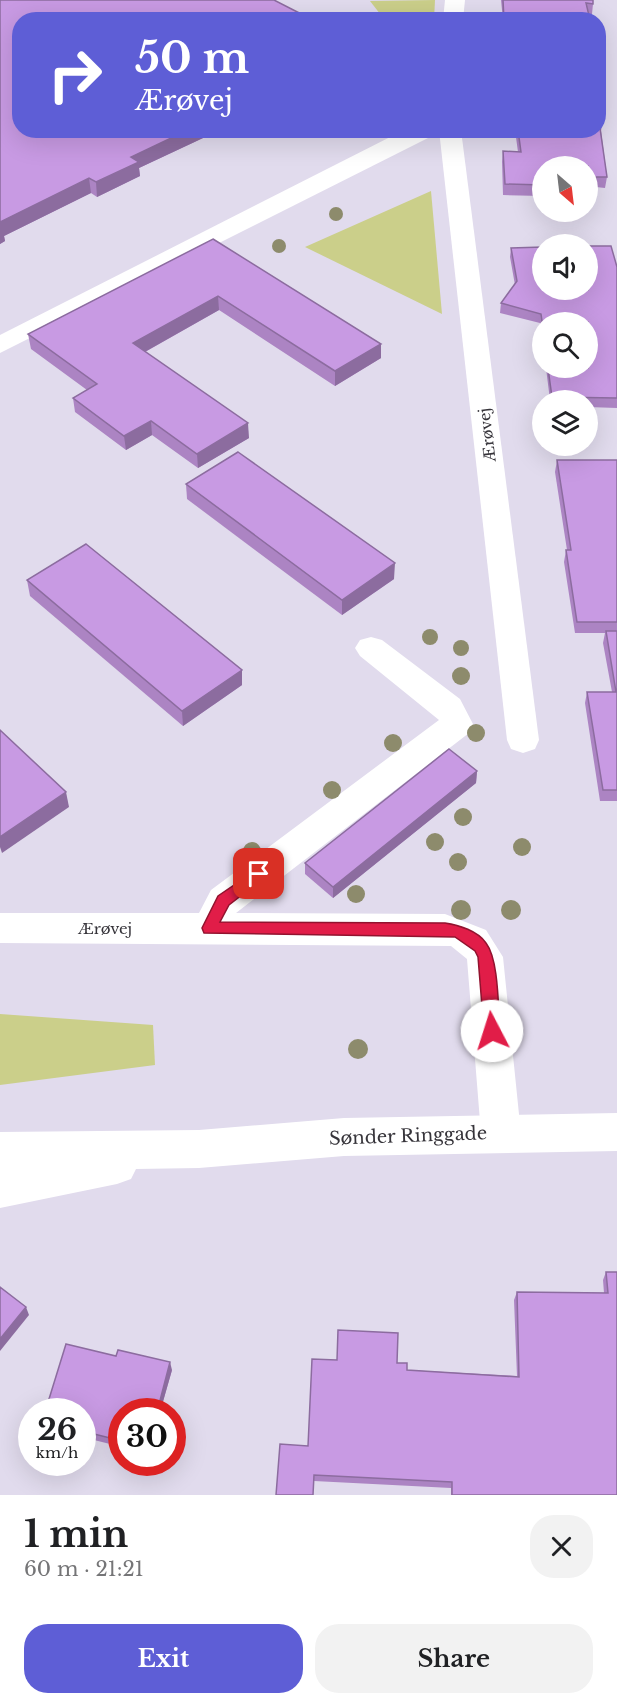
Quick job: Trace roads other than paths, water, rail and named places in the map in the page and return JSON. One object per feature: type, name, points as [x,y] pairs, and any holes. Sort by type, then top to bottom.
[{"type":"street","points":[[0,345],[406,138]]},
{"type":"street","name":"Ærøvej","points":[[451,138],[523,740]]},
{"type":"street","points":[[209,928],[224,901],[457,724],[449,708],[371,648]]},
{"type":"street","name":"Ærøvej","points":[[0,928],[445,929],[471,938],[480,946],[485,957],[501,1134]]},
{"type":"street","name":"Sønder Ringgade","points":[[0,1151],[198,1149],[344,1137],[617,1132]]},
{"type":"street","name":"Sønder Ringgade","points":[[0,1188],[198,1149]]}]
